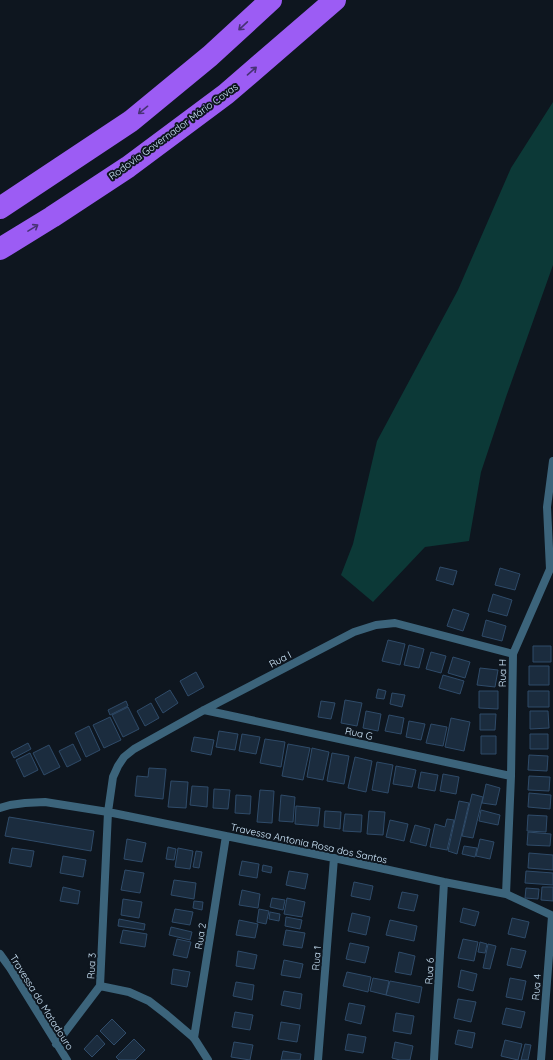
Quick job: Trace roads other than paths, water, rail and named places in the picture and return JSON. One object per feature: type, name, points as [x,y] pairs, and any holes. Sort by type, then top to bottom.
[{"type":"highway","points":[[0,208],[130,121],[210,56],[271,0]]},
{"type":"highway","name":"Rodovia Governador Mário Covas","points":[[0,249],[128,167],[226,94],[335,0]]},
{"type":"street","name":"Rua H","points":[[506,894],[511,776],[512,654],[551,570],[547,507],[553,461]]},
{"type":"street","name":"Rua I","points":[[108,812],[113,777],[124,757],[134,749],[204,710],[354,632],[376,624],[395,623],[512,654]]},
{"type":"street","name":"Rua G","points":[[204,710],[511,776]]},
{"type":"street","name":"Travessa Antonia Rosa dos Santos","points":[[0,808],[25,803],[46,802],[108,812],[506,894],[552,916]]},
{"type":"street","name":"Rua 3","points":[[108,812],[100,986],[129,992],[149,1001],[194,1038],[208,1060]]},
{"type":"street","name":"Rua 2","points":[[194,1038],[226,836]]},
{"type":"street","name":"Rua 1","points":[[318,1060],[334,858]]},
{"type":"street","name":"Rua 6","points":[[434,1060],[444,882]]},
{"type":"street","name":"Rua 4","points":[[541,1060],[552,916]]},
{"type":"street","name":"Travessa do Matadouro","points":[[0,954],[67,1060]]},
{"type":"street","points":[[56,1044],[100,986]]}]
